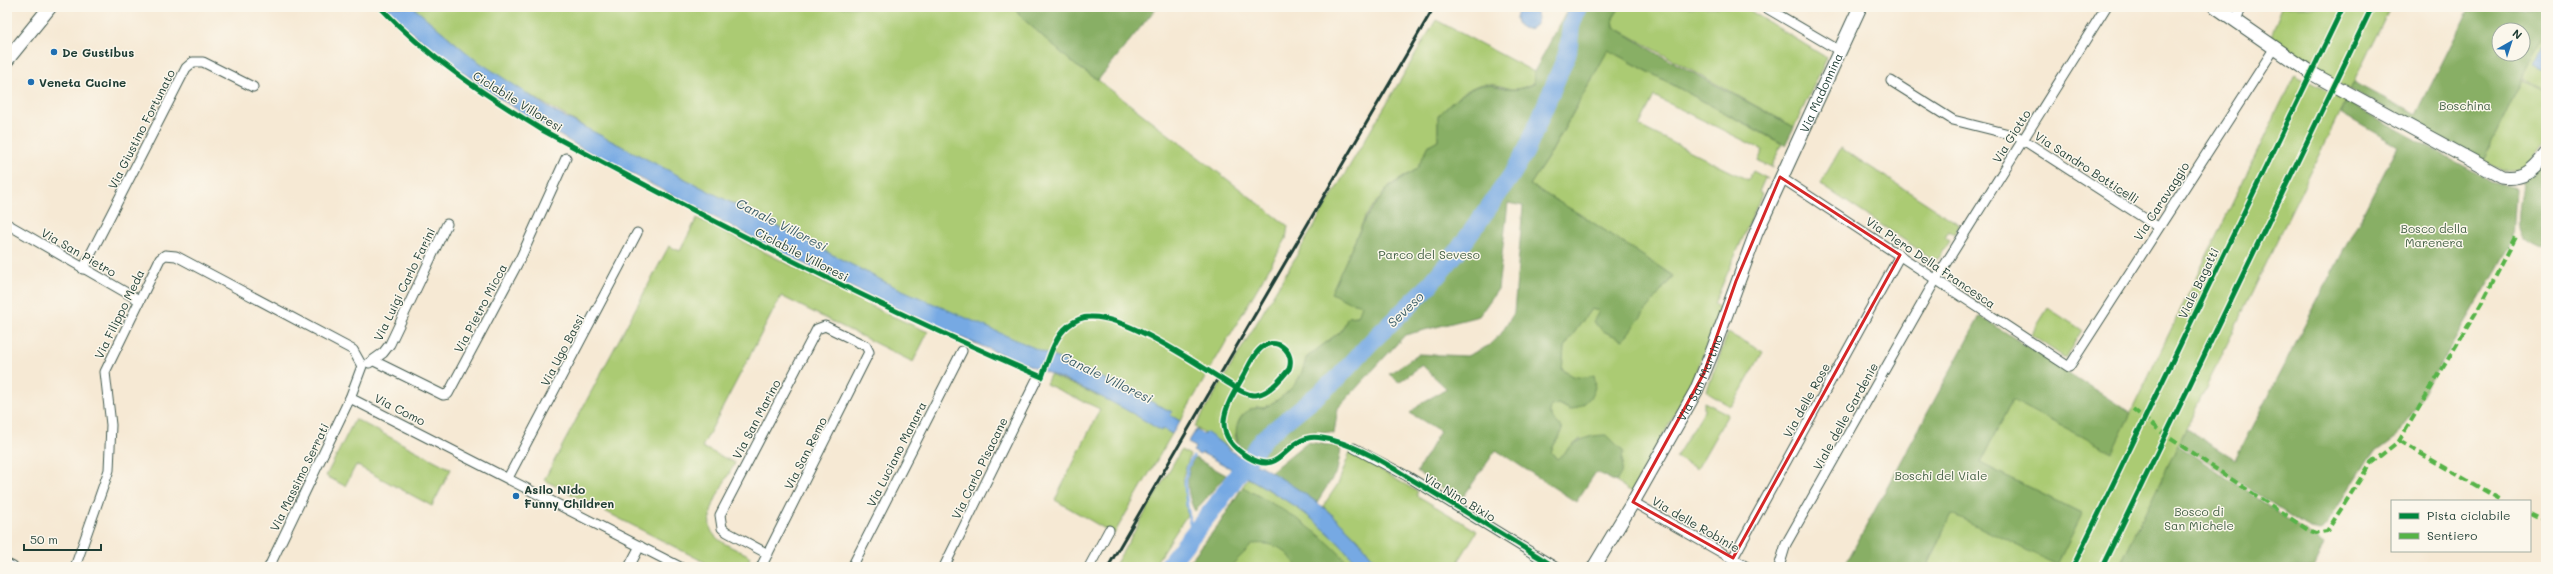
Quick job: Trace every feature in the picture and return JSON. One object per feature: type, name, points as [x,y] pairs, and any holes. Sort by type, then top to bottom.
[{"type":"street","points":[[7,60],[50,7]]},
{"type":"street","points":[[1765,7],[1840,51]]},
{"type":"street","name":"Via Madonnina","points":[[1780,177],[1860,7]]},
{"type":"street","name":"Via Giotto","points":[[1936,279],[2106,7]]},
{"type":"street","points":[[2216,7],[2301,67],[2502,177],[2515,178],[2527,174],[2546,154]]},
{"type":"street","points":[[2236,21],[2241,7]]},
{"type":"street","name":"Via Caravaggio","points":[[2069,367],[2274,49]]},
{"type":"street","name":"Via Giustino Fortunato","points":[[83,269],[186,68],[193,62],[203,62],[253,87]]},
{"type":"street","name":"Via Sandro Botticelli","points":[[1891,82],[1957,122],[2011,134],[2023,140],[2158,227]]},
{"type":"street","name":"Via Pietro Micca","points":[[374,361],[443,395],[448,394],[521,257],[566,158]]},
{"type":"street","name":"Via Piero Della Francesca","points":[[1780,177],[1900,254],[2069,367]]},
{"type":"street","name":"Via San Martino","points":[[1594,567],[1633,502],[1704,373],[1736,281],[1780,177]]},
{"type":"street","name":"Via San Pietro","points":[[7,224],[139,300]]},
{"type":"street","name":"Via Luigi Carlo Farini","points":[[362,366],[374,361],[390,344],[447,224]]},
{"type":"street","name":"Via Ugo Bassi","points":[[508,478],[637,233]]},
{"type":"street","name":"Via delle Rose","points":[[1732,558],[1900,254]]},
{"type":"street","name":"Via Filippo Meda","points":[[75,567],[108,474],[110,433],[104,372],[160,259],[165,255],[176,256],[339,341],[353,350],[362,366]]},
{"type":"street","name":"Viale delle Gardenie","points":[[1779,567],[1786,544],[1936,279]]},
{"type":"street","name":"Via San Marino","points":[[768,554],[722,528],[720,521],[723,508],[817,329],[825,326],[869,349]]},
{"type":"street","name":"Via San Remo","points":[[761,567],[869,354],[869,349]]},
{"type":"street","name":"Via Luciano Manara","points":[[852,567],[962,351]]},
{"type":"street","points":[[350,398],[362,366]]},
{"type":"street","name":"Via Carlo Pisacane","points":[[944,567],[1036,380]]},
{"type":"street","name":"Via Como","points":[[350,398],[680,567]]},
{"type":"street","name":"Via Massimo Serrati","points":[[269,567],[350,398]]},
{"type":"street","name":"Via Nino Bixio","points":[[1354,448],[1407,476],[1555,567]]},
{"type":"street","name":"Via delle Robinie","points":[[1633,502],[1747,567]]},
{"type":"street","points":[[1089,567],[1109,530]]},
{"type":"street","points":[[629,567],[640,546]]},
{"type":"street","points":[[7,564],[13,567]]},
{"type":"highlighted area","points":[[1780,177],[1900,255],[1733,558],[1633,502],[1704,373],[1736,281]]},
{"type":"green space","points":[[413,7],[1014,7],[1020,16],[1075,65],[1098,80],[1288,226],[1286,239],[1180,421],[1170,415],[1172,412],[891,285],[590,130],[504,80],[473,58]]},
{"type":"green space","points":[[1014,7],[1157,7],[1098,80],[1075,65],[1020,16]]},
{"type":"green space","name":"Parco del Seveso","points":[[1569,7],[1620,7],[1613,18],[1614,27],[1660,55],[1794,127],[1785,145],[1608,50],[1550,154],[1530,185],[1586,218],[1673,276],[1623,340],[1605,332],[1593,322],[1599,311],[1591,309],[1564,347],[1562,370],[1570,375],[1578,377],[1594,375],[1595,387],[1590,397],[1582,405],[1576,408],[1570,410],[1559,404],[1550,407],[1549,414],[1562,428],[1551,452],[1557,459],[1574,444],[1585,438],[1598,435],[1607,435],[1623,451],[1621,473],[1616,482],[1596,472],[1576,502],[1496,450],[1461,500],[1417,472],[1440,431],[1410,413],[1423,402],[1447,389],[1422,365],[1399,382],[1389,374],[1418,354],[1467,356],[1488,346],[1501,334],[1514,313],[1523,206],[1508,203],[1498,289],[1479,316],[1405,335],[1338,408],[1334,433],[1313,432],[1305,434],[1291,442],[1267,460],[1253,457],[1243,450],[1238,442],[1236,432],[1238,422],[1244,414],[1252,409],[1264,408],[1292,388],[1301,375],[1306,358],[1342,330],[1348,317],[1358,316],[1362,305],[1347,301],[1331,293],[1365,219],[1389,187],[1417,169],[1429,145],[1438,140],[1438,116],[1461,95],[1475,87],[1489,85],[1515,90],[1534,84],[1534,72]]},
{"type":"green space","points":[[1620,7],[1744,7],[1827,58],[1794,127],[1614,27],[1613,18]]},
{"type":"green space","points":[[2282,7],[2390,7],[2350,90],[2301,62],[2270,39]]},
{"type":"green space","name":"Boschina","points":[[2470,7],[2546,7],[2546,30],[2531,61],[2531,22],[2491,22],[2491,62],[2530,62],[2483,160],[2350,90],[2354,82],[2416,115]]},
{"type":"green space","points":[[1436,20],[1534,72],[1533,84],[1513,89],[1496,85],[1481,84],[1461,95],[1438,116],[1438,140],[1429,145],[1417,169],[1389,186],[1365,217],[1332,293],[1347,301],[1363,305],[1358,316],[1348,317],[1342,330],[1306,358],[1301,375],[1292,388],[1264,408],[1256,407],[1235,435],[1237,443],[1232,449],[1195,427]]},
{"type":"green space","points":[[2546,30],[2546,89],[2521,78],[2529,62],[2531,62],[2531,59]]},
{"type":"green space","points":[[1608,50],[1782,144],[1771,167],[1758,161],[1763,150],[1654,96],[1639,126],[1748,180],[1753,171],[1768,179],[1765,178],[1759,192],[1762,194],[1714,304],[1720,308],[1695,377],[1632,492],[1616,482],[1621,473],[1623,451],[1580,439],[1557,459],[1551,452],[1562,428],[1554,421],[1549,411],[1550,407],[1559,404],[1570,410],[1580,406],[1590,397],[1594,388],[1596,383],[1571,376],[1562,369],[1564,347],[1591,309],[1599,311],[1594,322],[1605,332],[1623,339],[1673,276],[1586,218],[1530,185],[1551,153]]},
{"type":"green space","points":[[2295,74],[2345,101],[2119,567],[1927,567],[1952,513],[2082,514],[1980,463],[2012,400],[2112,451]]},
{"type":"green space","points":[[2522,80],[2546,90],[2546,142],[2526,167],[2518,171],[2504,171],[2483,160]]},
{"type":"green space","name":"Bosco della Marenera","points":[[2346,101],[2491,181],[2516,188],[2513,239],[2497,269],[2398,436],[2368,458],[2327,524],[2320,531],[2310,529],[2179,443],[2186,429],[2235,459],[2398,146],[2340,113]]},
{"type":"green space","points":[[1841,148],[1960,225],[1954,234],[1949,231],[1945,238],[1950,241],[1939,258],[1934,260],[1820,184]]},
{"type":"green space","points":[[2546,161],[2546,252],[2524,240],[2519,228],[2519,212],[2523,182]]},
{"type":"green space","points":[[697,218],[885,313],[928,332],[913,362],[781,296],[702,447],[735,463],[711,510],[711,529],[715,536],[722,542],[750,556],[747,567],[714,567],[544,480],[669,246],[680,251]]},
{"type":"green space","points":[[2048,308],[2082,330],[2065,358],[2031,335]]},
{"type":"green space","name":"Boschi del Viale","points":[[1980,316],[2131,413],[2112,452],[2012,400],[1980,463],[2082,514],[2057,565],[1952,514],[1926,567],[1844,567]]},
{"type":"green space","points":[[1728,333],[1763,352],[1733,405],[1730,406],[1711,395],[1707,390]]},
{"type":"green space","points":[[1050,375],[1113,402],[1161,430],[1163,428],[1172,434],[1114,534],[1055,500],[1100,409],[1046,384]]},
{"type":"green space","points":[[1704,402],[1726,413],[1727,416],[1697,469],[1676,457],[1704,411]]},
{"type":"green space","points":[[355,419],[451,469],[432,506],[356,465],[345,486],[326,476]]},
{"type":"green space","points":[[1307,442],[1337,446],[1341,449],[1337,471],[1317,502],[1270,472]]},
{"type":"green space","name":"Bosco di San Michele","points":[[2178,445],[2324,544],[2313,567],[2119,567]]},
{"type":"green space","points":[[1181,450],[1190,455],[1183,476],[1187,515],[1153,567],[1114,567]]},
{"type":"green space","points":[[1350,452],[1418,492],[1416,495],[1477,531],[1455,567],[1379,567],[1359,540],[1323,506],[1338,484]]},
{"type":"green space","points":[[1195,458],[1226,475],[1195,511],[1190,499],[1188,477],[1189,470]]},
{"type":"green space","points":[[1248,478],[1294,506],[1322,527],[1335,539],[1359,567],[1185,567],[1220,523]]},
{"type":"green space","points":[[1243,487],[1287,512],[1315,532],[1328,542],[1351,567],[1297,567],[1293,560],[1279,548],[1267,544],[1253,544],[1230,567],[1185,567],[1220,523]]},
{"type":"water","name":"Canale Villoresi","points":[[384,7],[413,7],[473,58],[555,112],[891,285],[1114,383],[1172,412],[1170,415],[1180,421],[1172,434],[1163,429],[1161,431],[1106,399],[1048,373],[959,337],[886,304],[585,150],[531,119],[480,85],[431,48]]},
{"type":"water","points":[[1527,7],[1531,8],[1537,14],[1537,22],[1531,28],[1527,29],[1523,28],[1517,22],[1516,18],[1517,14],[1523,8]]},
{"type":"water","points":[[2546,42],[2546,69],[2535,64]]},
{"type":"water","points":[[1196,430],[1203,434],[1206,432],[1233,452],[1255,465],[1261,466],[1311,498],[1354,535],[1379,567],[1359,567],[1325,530],[1287,501],[1202,453],[1200,455],[1193,451],[1196,447],[1188,443]]},
{"type":"waterway","name":"Seveso","points":[[1167,567],[1217,504],[1263,439],[1338,378],[1372,341],[1427,288],[1457,252],[1511,176],[1527,149],[1568,52],[1571,26],[1578,7]]},
{"type":"waterway","points":[[1192,535],[1185,484],[1186,474],[1193,457]]},
{"type":"railway","points":[[1108,567],[1434,7]]},
{"type":"marked path","points":[[2133,409],[2165,435],[2308,530],[2316,533],[2327,531],[2370,464],[2399,441],[2484,299],[2517,235]]},
{"type":"marked path","points":[[2399,441],[2501,500]]},
{"type":"marked path","points":[[2531,514],[2546,522]]},
{"type":"cycle path","name":"Ciclabile Villoresi","points":[[380,7],[437,59],[479,89],[544,131],[790,260],[915,320],[1042,377],[1059,336],[1075,321],[1087,317],[1104,318],[1121,323],[1139,331],[1177,351],[1194,362],[1234,387],[1239,390],[1252,395],[1261,394],[1270,389],[1289,369],[1290,358],[1285,348],[1281,345],[1270,344],[1264,346],[1258,351],[1252,359],[1244,375],[1237,386],[1231,398],[1224,419],[1224,429],[1228,438],[1236,448],[1248,457],[1259,462],[1267,463],[1281,457],[1300,441],[1308,438],[1315,437],[1332,440],[1357,449],[1390,466],[1555,567]]},
{"type":"cycle path","name":"Viale Bagatti","points":[[2073,567],[2343,7]]},
{"type":"cycle path","points":[[2102,567],[2372,7]]},
{"type":"place","name":"De Gustibus","points":[[54,52]]},
{"type":"place","name":"Veneta Cucine","points":[[31,82]]},
{"type":"place","name":"Asilo Nido Funny Children","points":[[516,496]]}]
